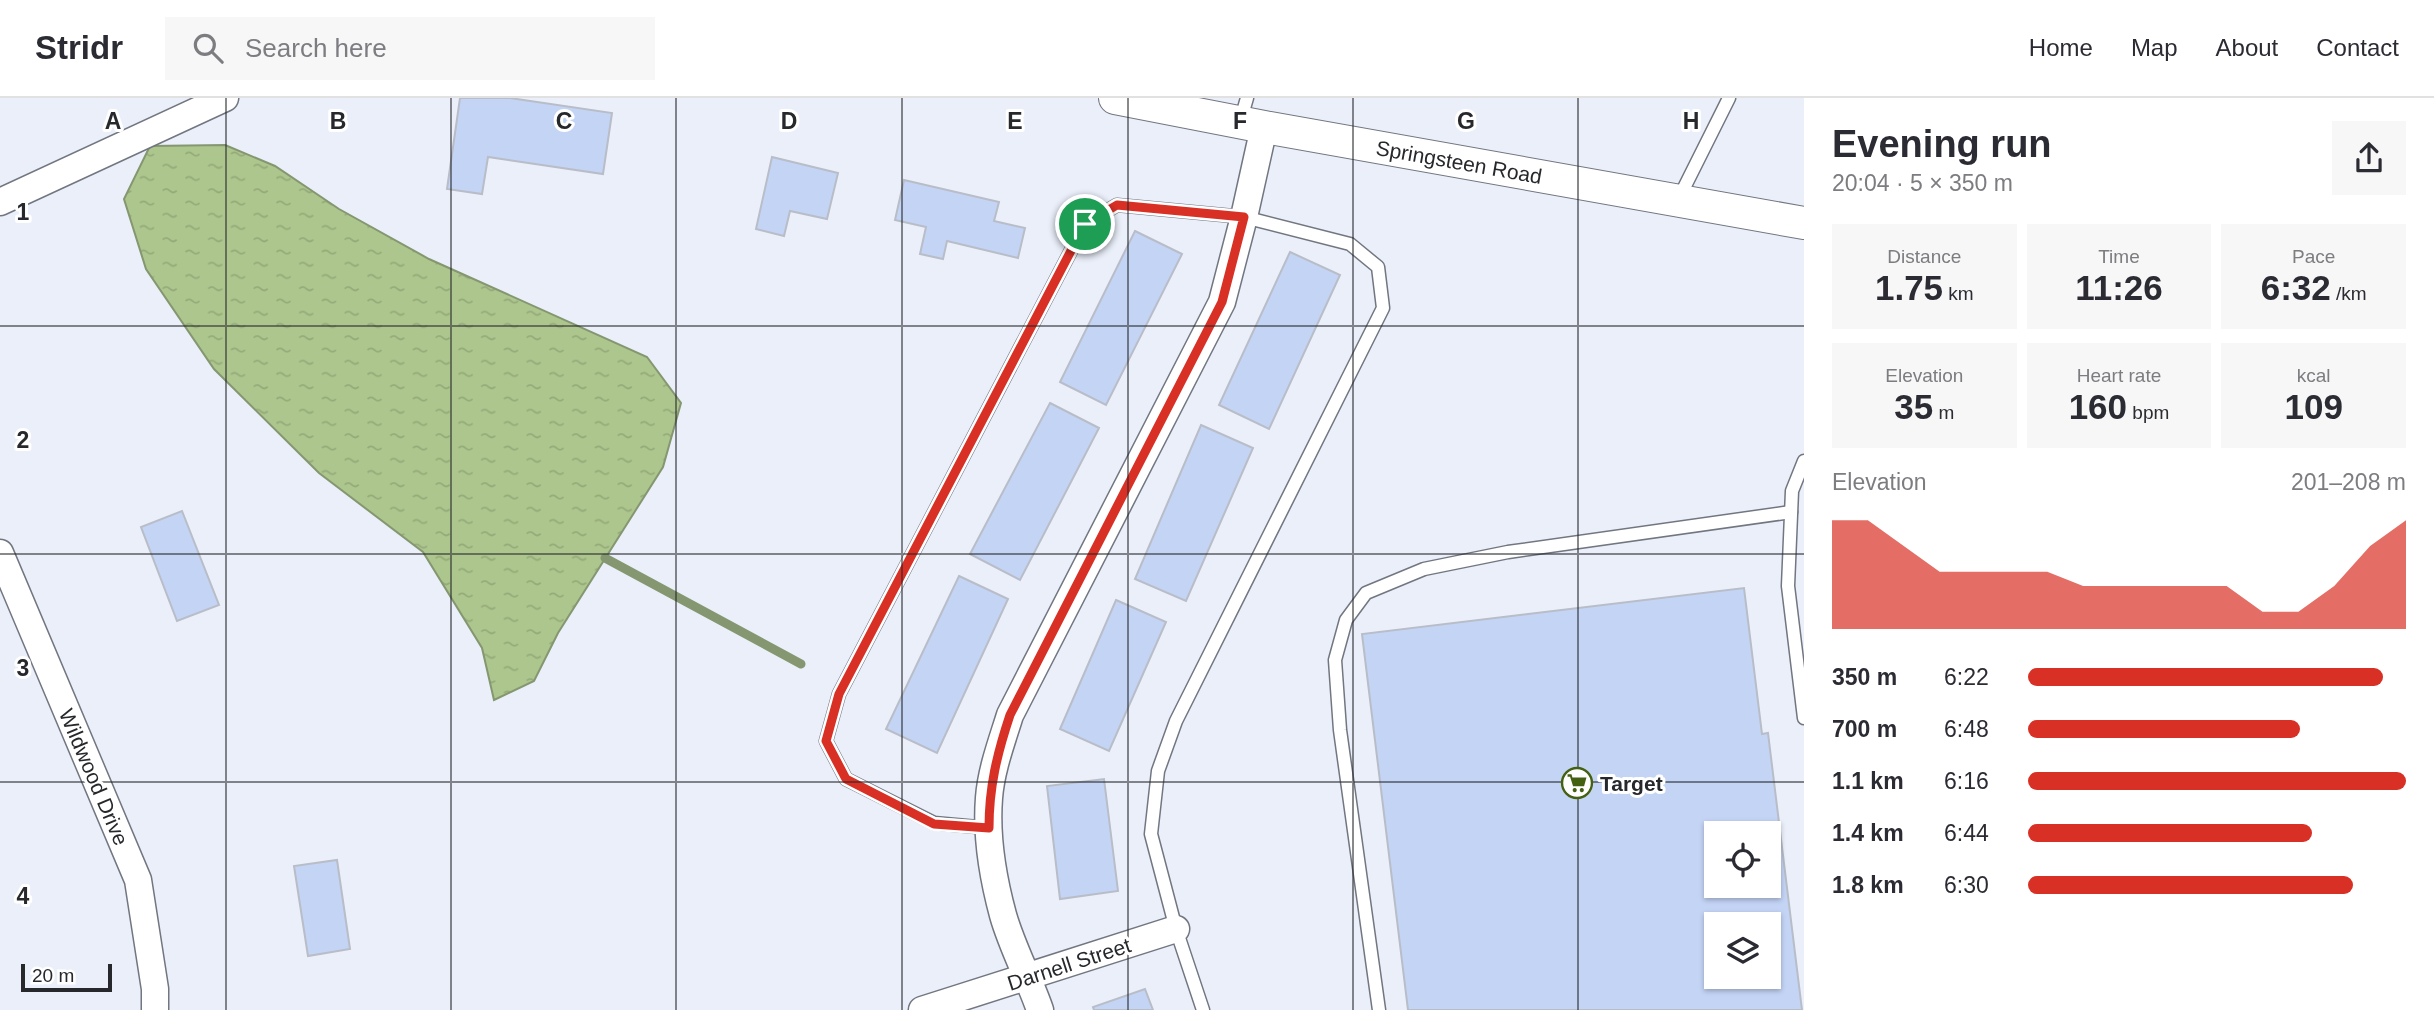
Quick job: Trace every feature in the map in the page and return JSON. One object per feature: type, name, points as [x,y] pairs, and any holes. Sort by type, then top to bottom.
[{"type":"street","points":[[0,202],[225,98]]},
{"type":"street","name":"Springsteen Road","points":[[1115,98],[1250,116],[1804,223]]},
{"type":"street","points":[[1040,1010],[1004,916],[989,828],[989,796],[1000,747],[1010,715],[1222,302],[1244,217],[1250,116]]},
{"type":"street","name":"Wildwood Drive","points":[[0,553],[138,880],[155,989],[155,1010]]},
{"type":"street","name":"Darnell Street","points":[[922,1010],[1176,929]]},
{"type":"lane","points":[[1678,200],[1729,98]]},
{"type":"lane","points":[[989,828],[934,824],[846,779],[826,741],[839,694],[1085,224],[1117,205],[1244,217],[1350,244],[1378,267],[1383,308],[1176,721],[1158,771],[1151,834],[1176,929],[1203,1010]]},
{"type":"lane","points":[[1804,461],[1792,491],[1788,586],[1804,718]]},
{"type":"lane","points":[[1379,1010],[1340,730],[1335,660],[1346,620],[1366,593],[1424,569],[1508,552],[1791,512]]},
{"type":"water","points":[[225,145],[275,166],[339,209],[429,259],[647,357],[681,403],[663,467],[558,633],[534,681],[494,700],[482,648],[423,552],[319,473],[214,369],[146,269],[124,199],[150,146]]},
{"type":"building","points":[[460,98],[510,98],[612,113],[603,174],[488,157],[482,194],[447,189]]},
{"type":"building","points":[[772,157],[838,173],[827,219],[790,211],[784,236],[756,229]]},
{"type":"building","points":[[904,180],[999,202],[994,221],[1025,228],[1018,258],[947,241],[943,259],[920,254],[926,227],[895,220]]},
{"type":"building","points":[[1135,231],[1182,254],[1106,405],[1060,382]]},
{"type":"building","points":[[1290,252],[1340,275],[1269,429],[1219,405]]},
{"type":"building","points":[[1050,403],[1099,428],[1020,580],[970,554]]},
{"type":"building","points":[[1201,425],[1253,448],[1186,601],[1135,579]]},
{"type":"building","points":[[182,511],[219,605],[177,621],[141,527]]},
{"type":"building","points":[[959,576],[1008,599],[937,753],[886,729]]},
{"type":"building","name":"Target","points":[[1744,588],[1762,734],[1768,733],[1779,821],[1704,821],[1704,898],[1781,898],[1781,839],[1802,1010],[1408,1010],[1362,634]]},
{"type":"building","points":[[1116,600],[1166,622],[1109,751],[1060,729]]},
{"type":"building","points":[[1104,779],[1118,891],[1060,899],[1047,786]]},
{"type":"building","points":[[337,860],[350,949],[308,956],[294,866]]},
{"type":"building","points":[[1145,989],[1153,1010],[1094,1010],[1093,1007]]},
{"type":"waterway","points":[[605,558],[801,664]]},
{"type":"place","name":"Target","points":[[1577,783]]},
{"type":"route","points":[[1117,205],[1244,217],[1222,302],[1010,715],[989,796],[989,828],[934,824],[846,779],[826,741],[839,694],[1085,224],[1117,205]]}]
